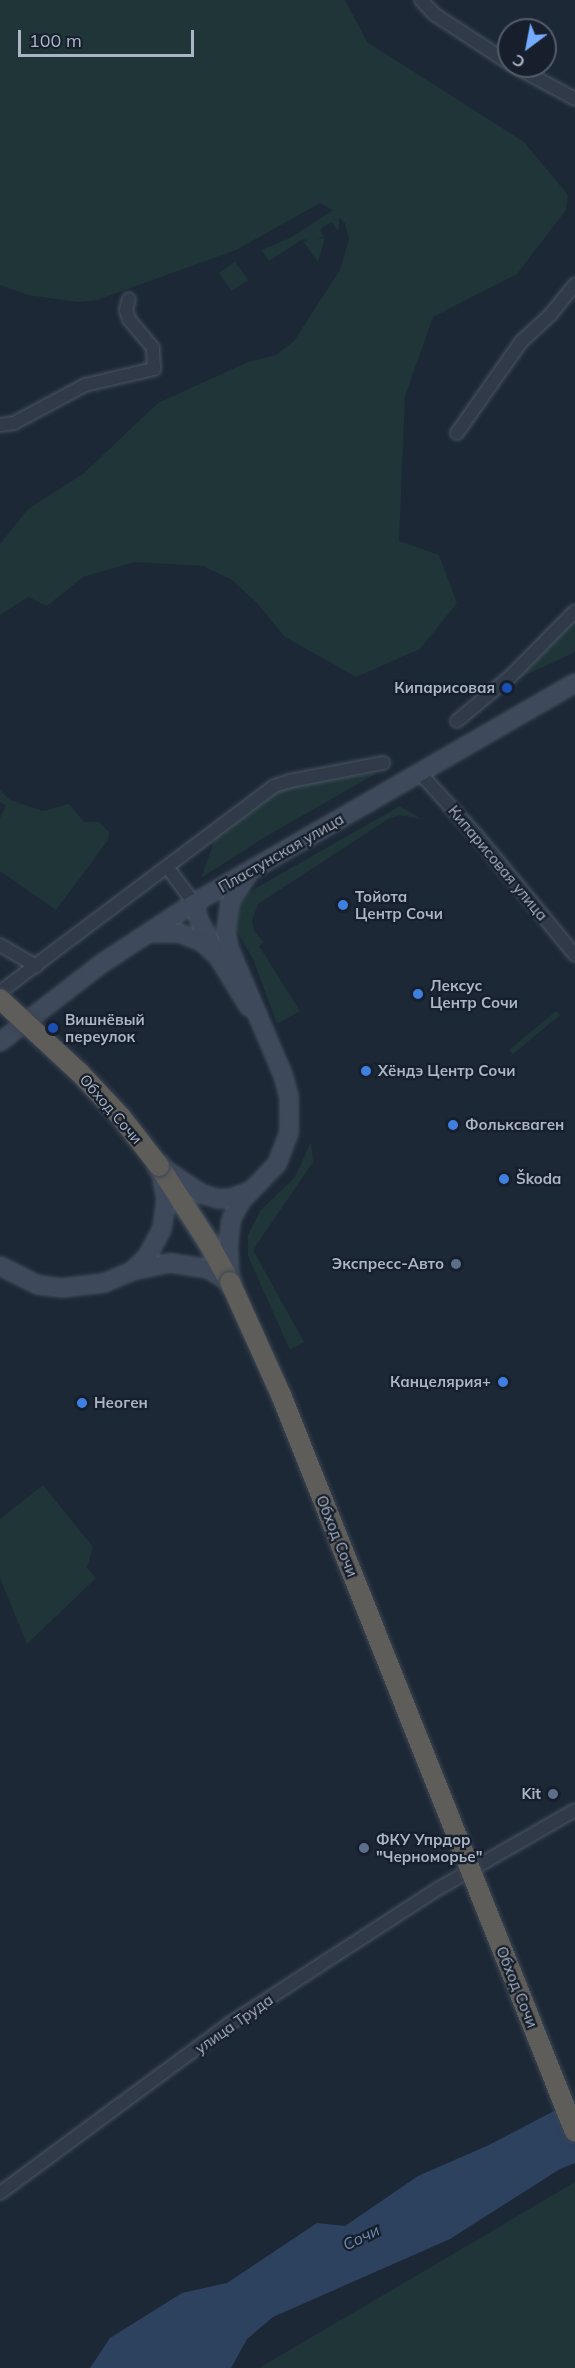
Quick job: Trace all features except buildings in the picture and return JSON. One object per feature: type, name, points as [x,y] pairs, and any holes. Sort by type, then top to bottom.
[{"type":"highway","name":"Обход Сочи","points":[[0,999],[80,1073],[121,1118],[159,1166],[208,1242],[230,1282],[281,1395],[575,2132]]},
{"type":"main road","name":"Пластунская улица","points":[[0,1042],[101,964],[194,903],[575,683]]},
{"type":"main road","points":[[223,952],[226,917],[230,902],[251,870]]},
{"type":"main road","points":[[194,903],[208,916],[223,952],[259,1019],[289,1097],[289,1132],[277,1164],[241,1201],[231,1220],[228,1248],[230,1282]]},
{"type":"main road","points":[[147,934],[168,932],[186,935],[223,952]]},
{"type":"main road","points":[[159,1166],[202,1194],[218,1199],[231,1198],[252,1190]]},
{"type":"main road","points":[[132,1271],[147,1257],[162,1229],[166,1199],[159,1166]]},
{"type":"main road","points":[[0,1266],[38,1285],[62,1288],[104,1283],[132,1271],[162,1264],[188,1264],[208,1269],[230,1282]]},
{"type":"street","points":[[421,0],[434,14],[497,55]]},
{"type":"street","points":[[536,78],[575,99]]},
{"type":"street","points":[[457,433],[521,342],[551,314],[575,284]]},
{"type":"street","points":[[0,425],[14,423],[85,385],[154,369],[153,348],[129,319],[126,310],[129,299]]},
{"type":"street","points":[[457,721],[511,675],[575,611]]},
{"type":"street","points":[[0,992],[274,786],[383,763]]},
{"type":"street","name":"Кипарисовая улица","points":[[419,772],[477,836],[575,955]]},
{"type":"street","points":[[167,867],[194,903]]},
{"type":"street","points":[[0,945],[36,966]]},
{"type":"street","name":"улица Труда","points":[[0,2193],[229,2024],[475,1866],[575,1810]]},
{"type":"green space","points":[[0,0],[345,0],[367,42],[524,142],[568,195],[566,210],[517,274],[433,317],[405,396],[399,541],[439,555],[457,603],[420,649],[356,677],[285,637],[257,603],[232,580],[203,566],[134,562],[83,577],[47,606],[28,597],[0,615],[0,544],[28,509],[83,474],[158,403],[248,362],[276,355],[294,341],[340,270],[349,239],[345,223],[339,217],[337,230],[332,222],[320,229],[324,237],[315,239],[325,238],[318,262],[303,241],[307,240],[303,239],[269,261],[261,250],[290,238],[333,210],[320,203],[236,250],[97,300],[78,302],[28,295],[0,285]]},
{"type":"green space","points":[[235,262],[248,280],[232,291],[219,273]]},
{"type":"green space","points":[[575,617],[575,652],[513,681]]},
{"type":"green space","points":[[377,773],[265,837],[201,878],[217,834],[267,795],[296,783]]},
{"type":"green space","points":[[0,790],[10,800],[43,811],[69,804],[84,822],[99,822],[109,832],[108,840],[56,910],[0,871],[0,818],[6,806],[0,802]]},
{"type":"green space","points":[[400,806],[421,819],[399,815],[388,819],[258,904],[252,921],[254,930],[263,942],[259,946],[300,1011],[277,1024],[253,959],[235,928],[238,907],[251,891]]},
{"type":"green space","points":[[556,1011],[560,1015],[513,1054],[509,1050]]},
{"type":"green space","points":[[311,1142],[313,1162],[253,1250],[304,1342],[290,1350],[248,1256],[248,1235],[260,1211],[295,1177]]},
{"type":"green space","points":[[43,1485],[93,1547],[87,1568],[96,1578],[27,1644],[0,1578],[0,1519]]},
{"type":"green space","points":[[575,2182],[575,2368],[259,2368],[460,2250]]},
{"type":"water","name":"Сочи","points":[[575,2100],[575,2163],[560,2169],[450,2239],[273,2317],[247,2339],[231,2368],[90,2368],[110,2338],[182,2293],[227,2283],[317,2223],[345,2226],[418,2176],[489,2145]]},
{"type":"place","name":"Кипарисовая","points":[[507,688]]},
{"type":"place","name":"Тойота Центр Сочи","points":[[343,905]]},
{"type":"place","name":"Лексус Центр Сочи","points":[[418,994]]},
{"type":"place","name":"Вишнёвый переулок","points":[[53,1028]]},
{"type":"place","name":"Хёндэ Центр Сочи","points":[[366,1071]]},
{"type":"place","name":"Фольксваген","points":[[453,1125]]},
{"type":"place","name":"Škoda","points":[[504,1179]]},
{"type":"place","name":"Экспресс-Авто","points":[[456,1264]]},
{"type":"place","name":"Канцелярия+","points":[[503,1382]]},
{"type":"place","name":"Неоген","points":[[82,1403]]},
{"type":"place","name":"Kit","points":[[553,1794]]},
{"type":"place","name":"ФКУ Упрдор \"Черноморье\"","points":[[364,1848]]}]
